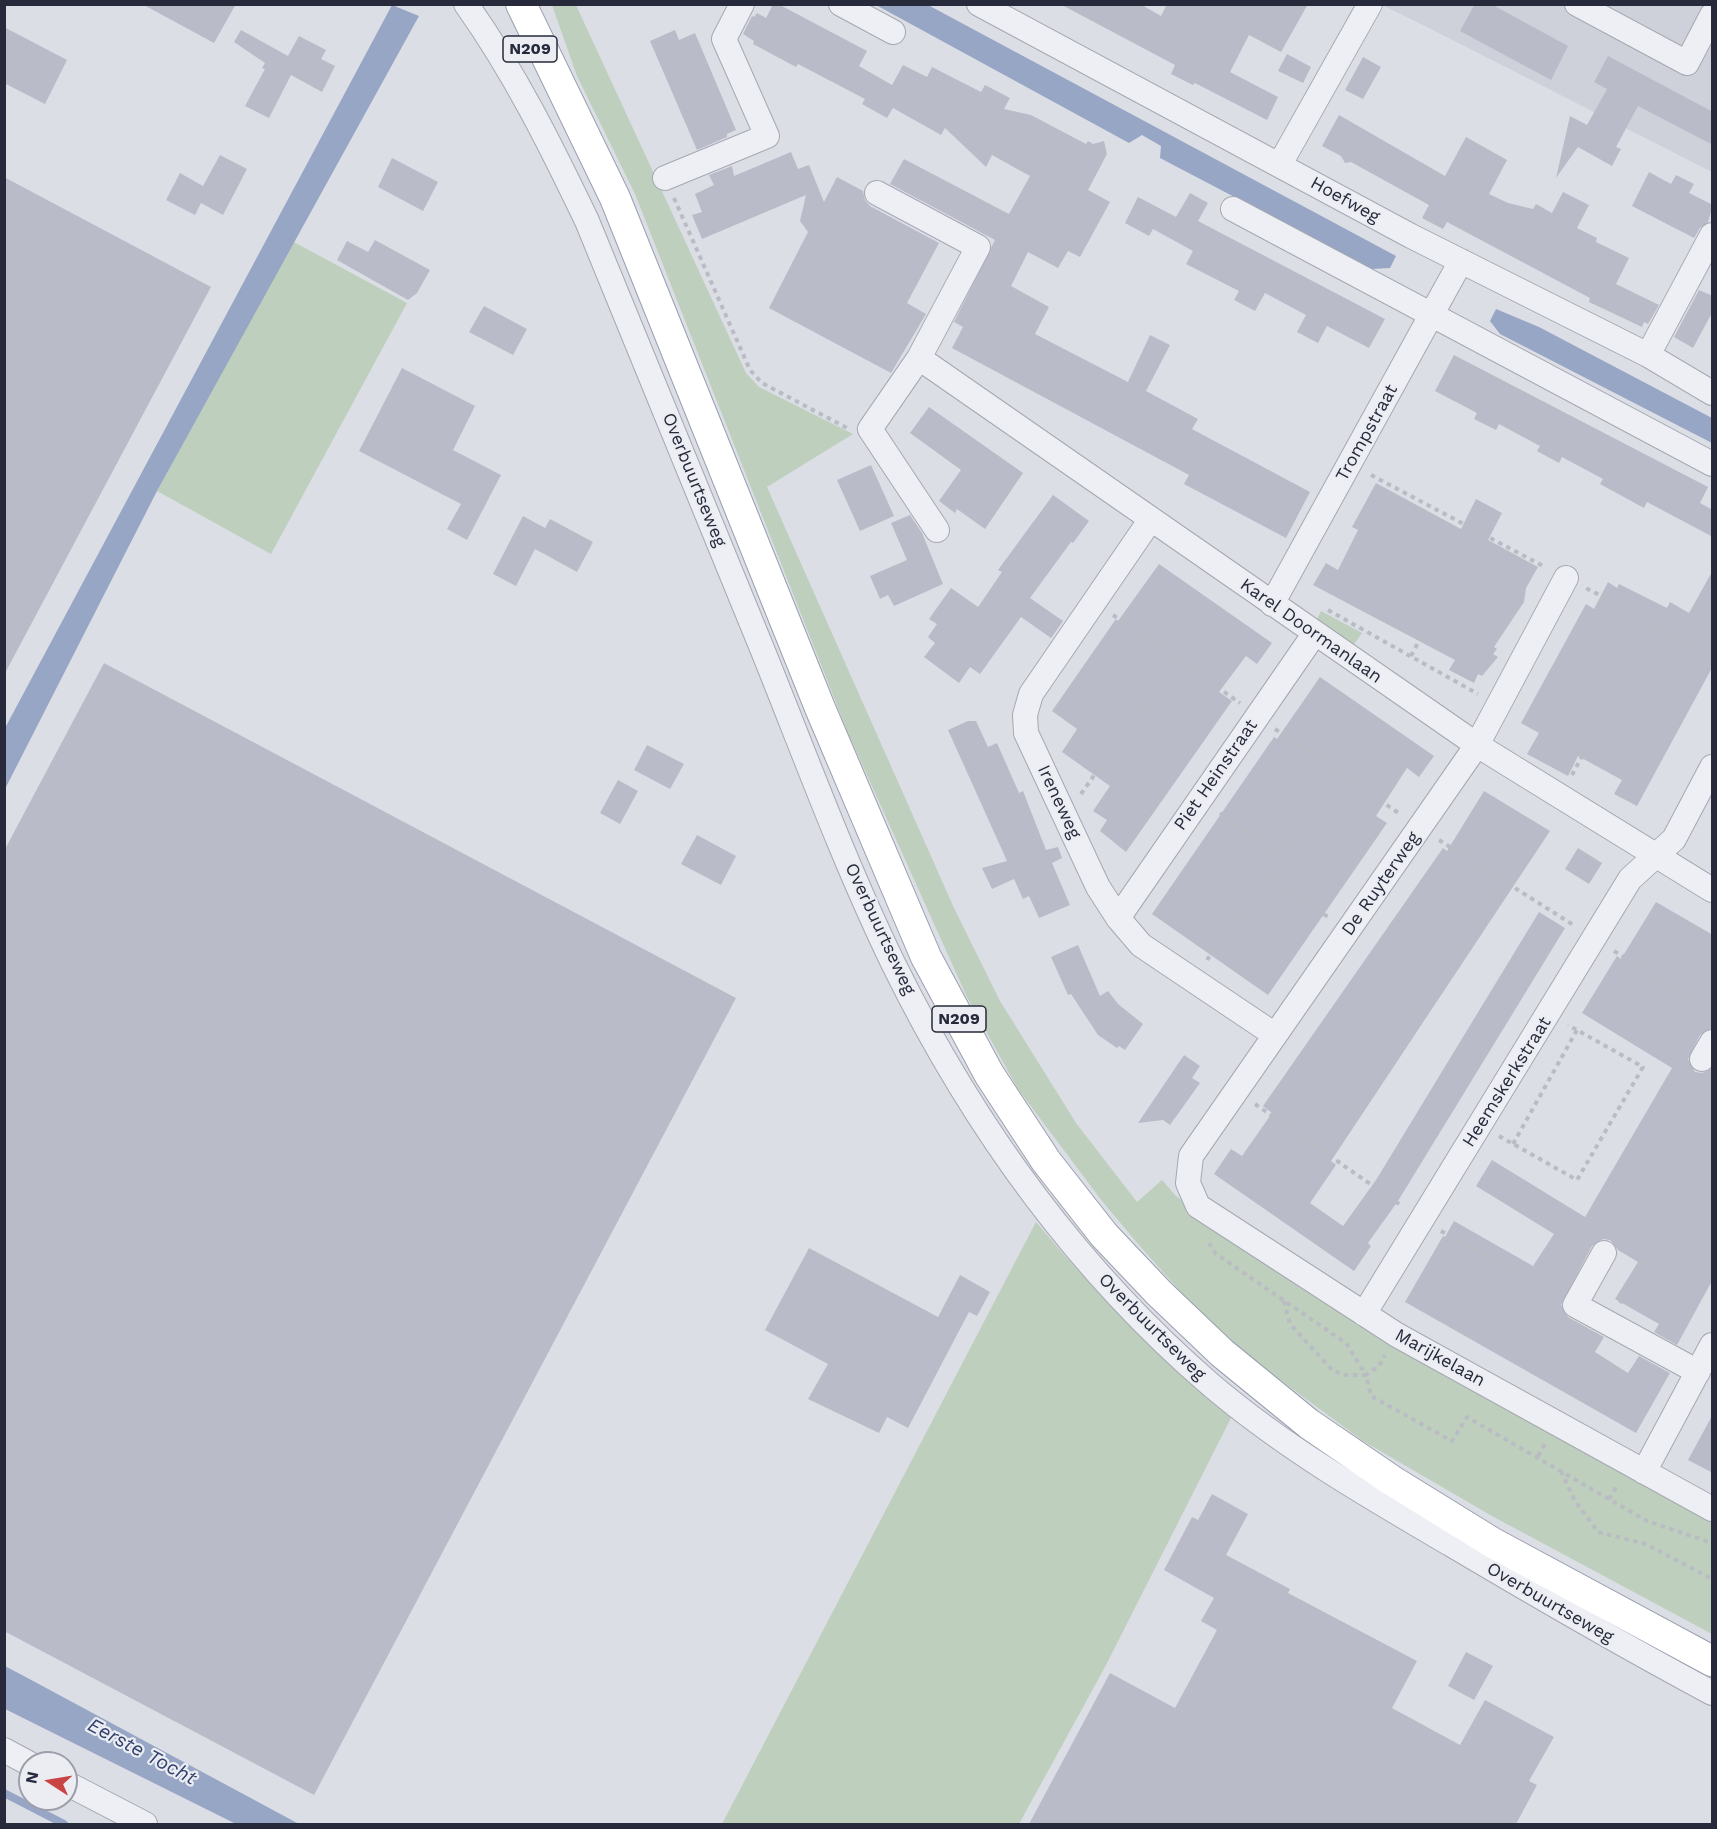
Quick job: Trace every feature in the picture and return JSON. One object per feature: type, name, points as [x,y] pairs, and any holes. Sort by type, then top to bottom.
[{"type":"main road","name":"Overbuurtseweg","points":[[499,4],[562,94]]},
{"type":"main road","name":"Overbuurtseweg","points":[[521,4],[562,94],[615,198],[820,708],[926,957],[989,1074],[1046,1161],[1104,1235],[1160,1293],[1222,1353],[1309,1424],[1391,1480],[1493,1543],[1713,1661]]},
{"type":"street","name":"Overbuurtseweg","points":[[466,4],[497,48],[542,126],[587,221],[834,827],[893,962],[950,1069],[1013,1171],[1076,1251],[1142,1320],[1249,1417],[1294,1450],[1357,1490],[1617,1642],[1713,1693]]},
{"type":"street","points":[[665,178],[767,136],[724,39],[742,4]]},
{"type":"street","points":[[841,4],[893,32]]},
{"type":"street","name":"Hoefweg","points":[[979,4],[1461,261],[1648,355],[1713,393]]},
{"type":"street","points":[[1280,164],[1370,4]]},
{"type":"street","points":[[1577,4],[1687,63],[1713,15]]},
{"type":"street","points":[[877,193],[978,247],[919,358],[870,429],[937,530]]},
{"type":"street","points":[[1233,209],[1713,464]]},
{"type":"street","points":[[1648,355],[1713,235]]},
{"type":"street","name":"Trompstraat","points":[[1272,604],[1461,261]]},
{"type":"street","name":"Karel Doormanlaan","points":[[919,358],[1477,745],[1713,890]]},
{"type":"street","name":"Ireneweg","points":[[1151,519],[1031,694],[1025,715],[1026,733],[1098,887],[1118,918],[1141,945],[1275,1035]]},
{"type":"street","name":"De Ruyterweg","points":[[1188,1183],[1191,1156],[1477,745],[1566,578]]},
{"type":"street","name":"Piet Heinstraat","points":[[1118,918],[1315,633]]},
{"type":"street","name":"Heemskerkstraat","points":[[1364,1314],[1630,879],[1674,839],[1713,766]]},
{"type":"street","name":"Marijkelaan","points":[[1188,1183],[1198,1206],[1397,1335],[1713,1509]]},
{"type":"street","points":[[1604,1253],[1575,1305],[1698,1372]]},
{"type":"street","points":[[1644,1472],[1713,1345]]},
{"type":"street","points":[[4,1750],[18,1758]]},
{"type":"street","points":[[78,1789],[145,1824]]},
{"type":"path","points":[[665,178],[750,370],[762,383],[857,434],[870,429]]},
{"type":"path","points":[[1411,656],[1477,531]]},
{"type":"path","points":[[1323,606],[1498,705]]},
{"type":"path","points":[[1653,623],[1713,654]]},
{"type":"path","points":[[1066,815],[1177,657]]},
{"type":"path","points":[[1193,981],[1335,770]]},
{"type":"path","points":[[1199,798],[1277,855]]},
{"type":"path","points":[[1264,874],[1349,931]]},
{"type":"path","points":[[1323,1151],[1504,881]]},
{"type":"path","points":[[1480,1125],[1577,1180],[1643,1067],[1549,1014]]},
{"type":"path","points":[[1513,1144],[1577,1030]]},
{"type":"path","points":[[1610,1323],[1713,1136]]},
{"type":"path","points":[[1205,1236],[1216,1254],[1346,1343],[1366,1375],[1371,1396],[1452,1441],[1467,1417],[1647,1521],[1713,1543]]},
{"type":"path","points":[[1284,1301],[1290,1324],[1333,1371],[1346,1375],[1366,1375],[1379,1366],[1397,1335]]},
{"type":"path","points":[[1561,1471],[1575,1501],[1598,1532],[1646,1544],[1713,1579]]},
{"type":"shaded area","points":[[1382,5],[1712,5],[1712,172],[1425,26]]},
{"type":"green space","points":[[552,5],[576,5],[746,373],[759,387],[853,434],[767,487],[954,908],[1000,1001],[1076,1123],[1137,1202],[1162,1180],[1176,1196],[1268,1261],[1712,1520],[1712,1634],[1492,1516],[1363,1441],[1248,1356],[1185,1297],[1139,1245],[1102,1201],[1018,1089],[967,997],[848,733],[635,194],[577,76]]},
{"type":"green space","points":[[292,241],[407,303],[271,554],[157,491]]},
{"type":"green space","points":[[1321,611],[1362,633],[1352,647],[1316,621]]},
{"type":"green space","points":[[1036,1222],[1129,1324],[1179,1372],[1232,1416],[1105,1667],[1019,1824],[722,1824]]},
{"type":"water","points":[[392,5],[419,16],[157,491],[5,789],[5,728]]},
{"type":"water","points":[[876,5],[928,5],[1396,256],[1390,268],[1372,269],[1160,158],[1161,146],[1142,135],[1129,143]]},
{"type":"water","points":[[1496,309],[1539,327],[1712,418],[1712,443],[1500,334],[1490,321]]},
{"type":"water","name":"Eerste Tocht","points":[[5,1666],[299,1824],[236,1824],[5,1709]]},
{"type":"building","points":[[142,4],[236,4],[214,43]]},
{"type":"building","points":[[773,4],[778,4],[867,51],[859,66],[892,85],[903,65],[927,77],[932,67],[981,92],[985,85],[1010,98],[1004,109],[1031,115],[1086,144],[1088,141],[1093,144],[1104,141],[1107,154],[1088,190],[1110,202],[1080,257],[1068,251],[1058,268],[1028,252],[1011,286],[1049,307],[1035,334],[1128,382],[1150,335],[1170,345],[1146,391],[1198,419],[1192,429],[1310,492],[1286,538],[1184,484],[1189,475],[952,348],[963,327],[954,322],[995,240],[890,184],[904,159],[1009,214],[1030,176],[992,155],[986,167],[945,128],[941,135],[893,108],[887,118],[862,104],[865,99],[798,64],[796,67],[753,44],[754,41],[743,34],[752,16],[754,17],[757,13],[766,18]]},
{"type":"building","points":[[1060,4],[1140,4],[1161,16],[1167,4],[1308,4],[1281,52],[1249,35],[1230,72],[1278,97],[1267,120],[1195,83],[1193,85],[1171,74],[1175,65]]},
{"type":"building","points":[[1475,4],[1491,4],[1568,46],[1551,80],[1460,31]]},
{"type":"building","points":[[4,27],[67,60],[45,104],[4,83]]},
{"type":"building","points":[[241,30],[288,56],[299,36],[326,50],[321,59],[335,66],[322,92],[291,75],[269,118],[245,106],[265,69],[262,68],[265,63],[234,42]]},
{"type":"building","points":[[675,30],[679,40],[695,33],[736,130],[727,134],[727,137],[697,150],[650,41]]},
{"type":"building","points":[[1287,54],[1311,67],[1303,83],[1278,71]]},
{"type":"building","points":[[1608,56],[1713,112],[1713,145],[1638,106],[1616,147],[1621,149],[1612,166],[1578,147],[1556,178],[1570,116],[1587,125],[1607,89],[1594,82]]},
{"type":"building","points":[[1363,57],[1381,67],[1363,99],[1345,90]]},
{"type":"building","points":[[1339,115],[1445,176],[1466,137],[1507,160],[1489,194],[1508,203],[1533,209],[1536,204],[1552,213],[1563,192],[1589,205],[1577,228],[1597,238],[1596,242],[1629,258],[1616,284],[1659,305],[1648,324],[1644,322],[1642,327],[1589,302],[1590,298],[1447,222],[1443,229],[1422,218],[1429,205],[1351,162],[1345,163],[1341,156],[1322,146]]},
{"type":"building","points":[[791,152],[798,169],[809,165],[824,202],[837,177],[863,191],[865,200],[870,206],[939,243],[907,303],[926,314],[891,373],[769,308],[808,232],[800,221],[806,195],[702,239],[692,215],[702,212],[695,194],[714,185],[709,175],[732,166],[734,176]]},
{"type":"building","points":[[220,155],[247,169],[223,215],[201,203],[195,215],[166,200],[180,173],[203,186]]},
{"type":"building","points":[[392,158],[438,182],[423,211],[378,187]]},
{"type":"building","points":[[1649,172],[1671,184],[1676,175],[1694,184],[1689,193],[1713,205],[1708,222],[1700,228],[1694,238],[1632,206]]},
{"type":"building","points":[[4,177],[211,287],[4,675]]},
{"type":"building","points":[[1190,193],[1208,203],[1198,221],[1385,319],[1369,348],[1327,326],[1318,343],[1297,332],[1306,315],[1265,293],[1255,311],[1234,300],[1239,291],[1186,264],[1193,251],[1153,229],[1149,236],[1125,223],[1138,197],[1176,217]]},
{"type":"building","points":[[375,240],[430,270],[417,293],[408,300],[337,260],[347,241],[368,252]]},
{"type":"building","points":[[1699,290],[1713,296],[1713,311],[1693,348],[1674,337]]},
{"type":"building","points":[[484,306],[527,329],[513,355],[469,332]]},
{"type":"building","points":[[1454,355],[1708,487],[1700,503],[1713,510],[1713,537],[1647,502],[1644,508],[1600,484],[1603,479],[1562,457],[1559,463],[1537,451],[1540,446],[1499,424],[1496,430],[1474,419],[1477,413],[1435,391]]},
{"type":"building","points":[[402,368],[475,406],[453,450],[501,475],[467,540],[447,529],[461,504],[359,451]]},
{"type":"building","points":[[929,407],[1023,473],[985,529],[957,509],[955,513],[939,501],[961,470],[910,433]]},
{"type":"building","points":[[871,465],[894,516],[860,531],[837,480]]},
{"type":"building","points":[[1376,483],[1461,529],[1476,499],[1502,513],[1488,540],[1538,567],[1526,588],[1524,602],[1494,647],[1497,649],[1493,654],[1498,657],[1482,676],[1478,674],[1474,683],[1449,670],[1455,660],[1313,585],[1326,563],[1338,570],[1358,530],[1352,527]]},
{"type":"building","points":[[1053,495],[1089,521],[1030,598],[1063,621],[1051,638],[1021,617],[980,674],[970,667],[959,683],[924,657],[935,643],[928,637],[937,624],[929,619],[951,588],[978,607],[1002,572],[998,570]]},
{"type":"building","points":[[910,515],[922,533],[943,584],[894,606],[888,595],[880,599],[870,576],[907,560],[891,523]]},
{"type":"building","points":[[523,516],[545,528],[550,519],[593,542],[577,572],[535,549],[516,586],[493,574]]},
{"type":"building","points":[[1159,564],[1272,643],[1257,664],[1246,656],[1219,692],[1232,701],[1126,852],[1100,831],[1107,820],[1093,811],[1110,786],[1062,752],[1077,729],[1052,711],[1116,619],[1118,621]]},
{"type":"building","points":[[1713,570],[1713,666],[1637,806],[1614,794],[1622,780],[1578,756],[1568,776],[1527,754],[1539,733],[1521,723],[1586,604],[1594,609],[1608,582],[1617,588],[1619,584],[1667,608],[1670,602],[1689,613]]},
{"type":"building","points":[[104,663],[736,998],[314,1795],[4,1631],[4,851]]},
{"type":"building","points":[[1320,677],[1434,756],[1419,777],[1407,768],[1376,816],[1387,823],[1268,995],[1152,914],[1274,737],[1277,739]]},
{"type":"building","points":[[968,721],[976,721],[988,747],[997,743],[1019,793],[1023,791],[1046,850],[1058,847],[1062,858],[1052,863],[1070,905],[1039,918],[1029,896],[1023,899],[1014,879],[992,889],[982,868],[1007,861],[948,730]]},
{"type":"building","points":[[647,745],[684,764],[670,789],[634,770]]},
{"type":"building","points":[[618,780],[638,791],[620,824],[600,813]]},
{"type":"building","points":[[1484,791],[1550,831],[1331,1161],[1336,1165],[1310,1203],[1343,1226],[1376,1180],[1539,912],[1565,928],[1398,1201],[1368,1243],[1371,1246],[1354,1271],[1214,1174],[1231,1149],[1242,1156],[1272,1113],[1263,1106],[1443,848],[1447,851]]},
{"type":"building","points":[[697,835],[736,856],[721,885],[681,864]]},
{"type":"building","points":[[1578,848],[1602,863],[1589,884],[1565,869]]},
{"type":"building","points":[[1656,902],[1713,935],[1713,1028],[1700,1035],[1688,1059],[1695,1072],[1702,1073],[1713,1068],[1713,1279],[1677,1345],[1654,1332],[1659,1324],[1615,1299],[1638,1262],[1618,1250],[1610,1240],[1603,1239],[1592,1246],[1561,1305],[1568,1317],[1604,1337],[1595,1352],[1628,1373],[1639,1356],[1670,1373],[1636,1433],[1405,1302],[1454,1221],[1533,1266],[1554,1234],[1476,1186],[1492,1160],[1585,1217],[1672,1068],[1582,1013],[1617,956],[1621,959]]},
{"type":"building","points":[[1078,945],[1100,996],[1108,991],[1118,1004],[1143,1024],[1125,1050],[1119,1046],[1117,1048],[1098,1035],[1071,994],[1068,995],[1051,957]]},
{"type":"building","points":[[1184,1055],[1200,1066],[1192,1078],[1200,1083],[1170,1125],[1163,1120],[1138,1123]]},
{"type":"building","points":[[809,1248],[938,1317],[960,1275],[990,1292],[977,1316],[969,1312],[908,1428],[887,1417],[879,1433],[808,1399],[828,1364],[765,1330]]},
{"type":"building","points":[[1713,1414],[1713,1473],[1688,1460]]},
{"type":"building","points":[[1212,1494],[1248,1514],[1226,1555],[1290,1589],[1288,1593],[1417,1661],[1392,1708],[1460,1745],[1485,1700],[1554,1737],[1529,1781],[1537,1785],[1516,1824],[1029,1824],[1110,1673],[1175,1708],[1217,1630],[1201,1621],[1214,1598],[1164,1570],[1192,1517],[1198,1520]]},
{"type":"building","points":[[1466,1652],[1493,1666],[1474,1700],[1448,1686]]},
{"type":"waterway","points":[[4,1793],[64,1824]]}]
